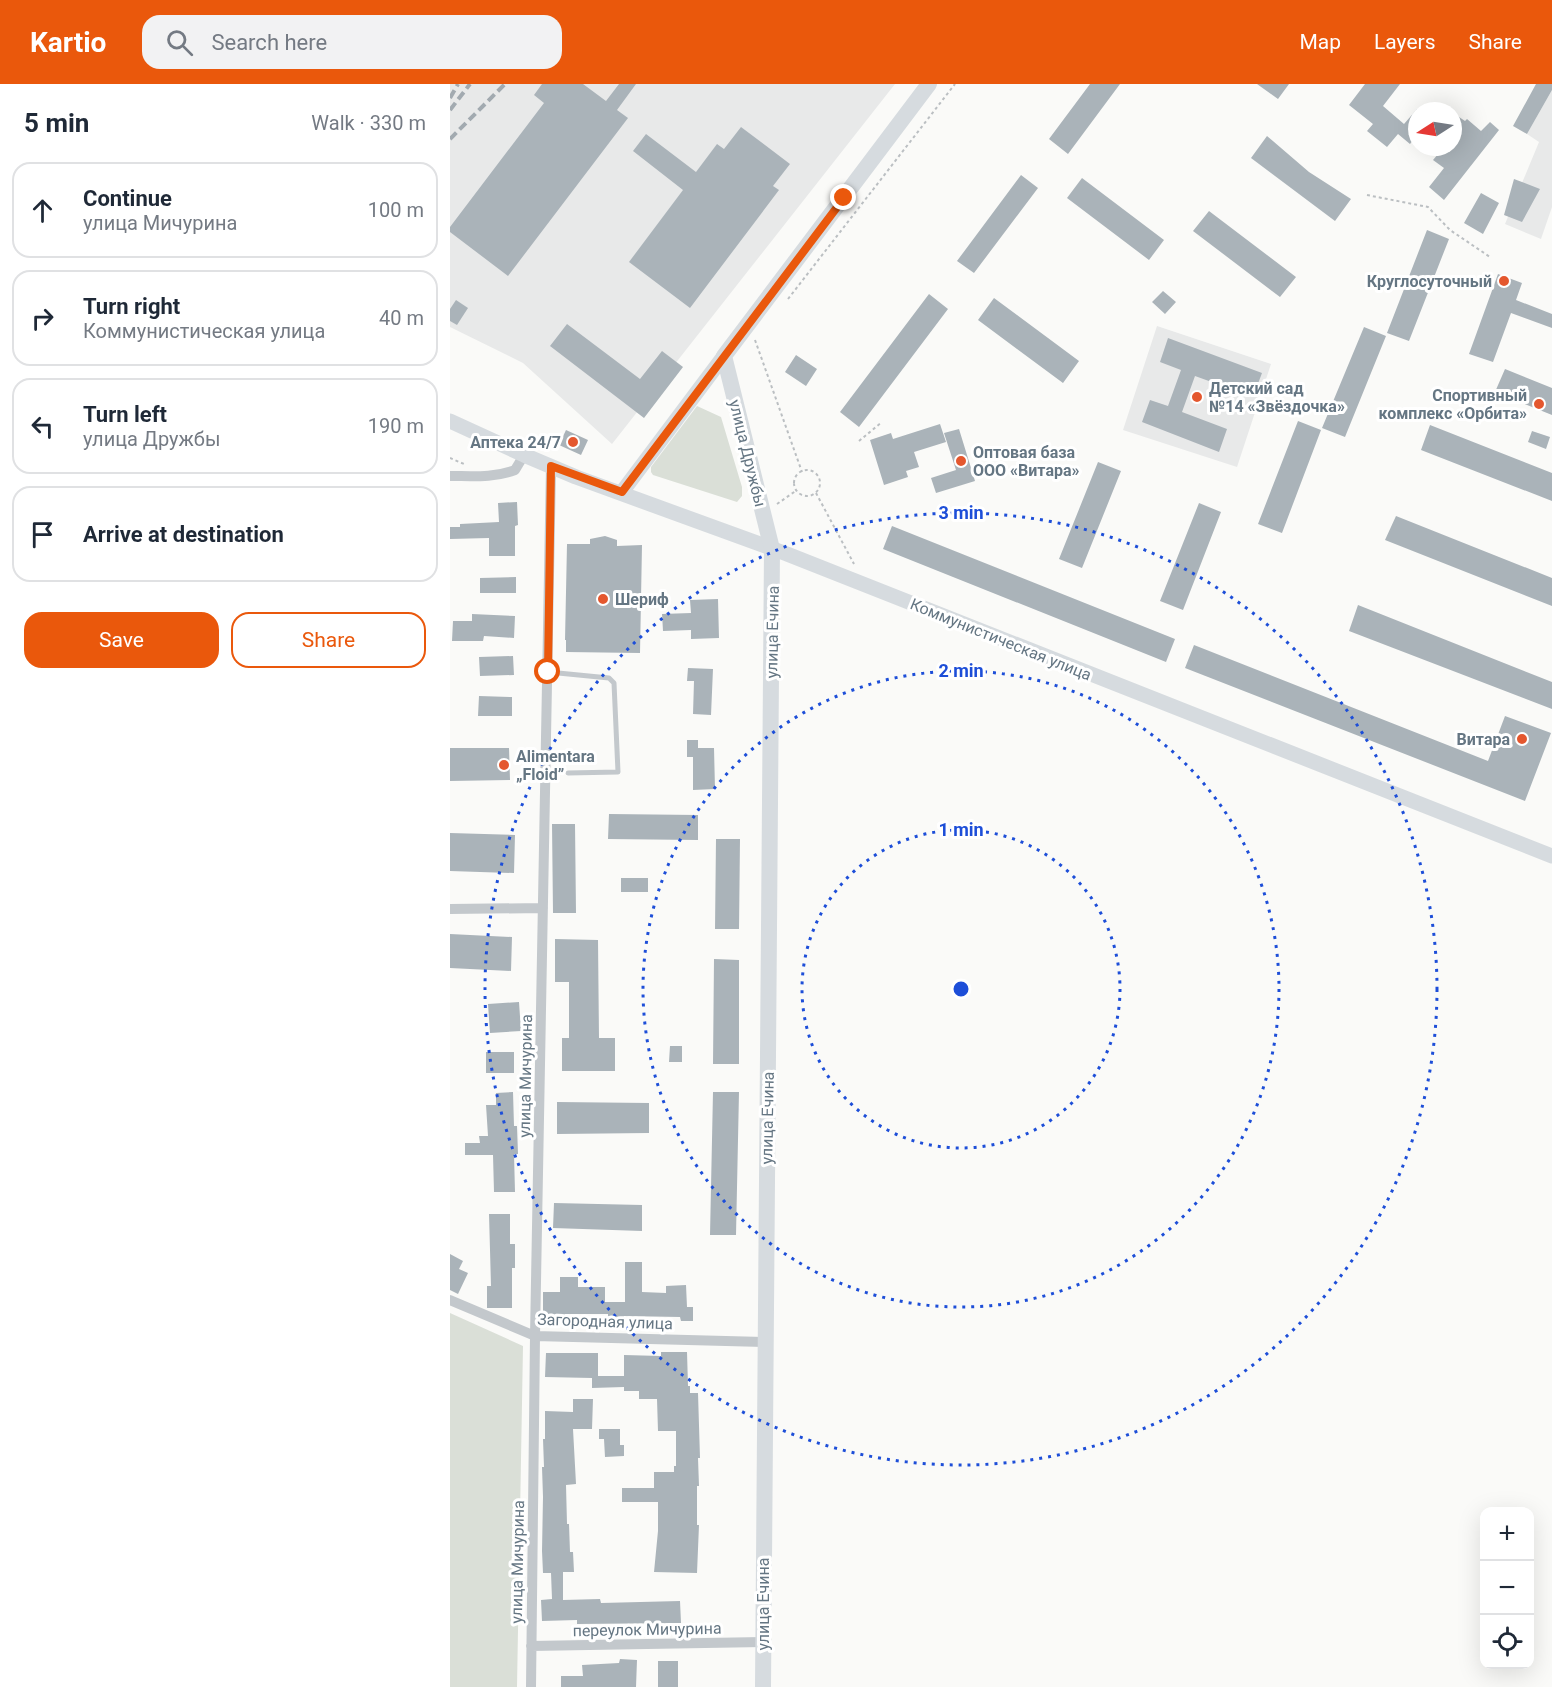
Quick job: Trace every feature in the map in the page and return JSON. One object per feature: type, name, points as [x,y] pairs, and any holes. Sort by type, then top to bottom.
[{"type":"main road","points":[[622,492],[929,84]]},
{"type":"main road","name":"улица Дружбы","points":[[724,356],[772,549]]},
{"type":"main road","name":"Коммунистическая улица","points":[[450,421],[551,466],[772,549],[1551,853]]},
{"type":"main road","name":"улица Ечина","points":[[762,1687],[772,549]]},
{"type":"street","points":[[450,476],[506,474],[515,470],[524,455]]},
{"type":"street","name":"улица Мичурина","points":[[531,1687],[551,466]]},
{"type":"street","points":[[450,909],[543,908]]},
{"type":"street","name":"Загородная улица","points":[[450,1300],[535,1336],[765,1342]]},
{"type":"street","name":"переулок Мичурина","points":[[531,1646],[763,1642]]},
{"type":"lane","points":[[548,672],[609,678],[615,683],[618,772],[568,773]]},
{"type":"path","points":[[784,303],[955,84]]},
{"type":"path","points":[[1367,195],[1428,207],[1450,230],[1490,256]]},
{"type":"path","points":[[749,347],[755,340],[802,472]]},
{"type":"path","points":[[859,441],[882,422]]},
{"type":"path","points":[[811,471],[820,481],[820,488],[810,496],[803,496],[797,490],[795,479],[802,472],[811,471]]},
{"type":"path","points":[[774,506],[797,490]]},
{"type":"path","points":[[816,493],[854,564]]},
{"type":"shaded area","points":[[450,84],[895,84],[612,444],[523,363],[450,327]]},
{"type":"shaded area","points":[[1552,90],[1552,207],[1541,239],[1505,224],[1539,142],[1527,134]]},
{"type":"shaded area","name":"Детский сад №14 «Звёздочка»","points":[[1157,326],[1271,364],[1237,467],[1123,430]]},
{"type":"shaded area","points":[[697,406],[721,417],[742,487],[742,496],[737,502],[653,475],[651,472],[651,467]]},
{"type":"shaded area","points":[[450,1313],[523,1346],[517,1687],[450,1687]]},
{"type":"building","points":[[542,84],[583,84],[606,101],[619,84],[636,84],[617,110],[628,118],[508,276],[450,232],[450,227],[544,103],[534,95]]},
{"type":"building","points":[[1090,84],[1120,84],[1068,154],[1049,139]]},
{"type":"building","points":[[1257,84],[1289,84],[1278,99]]},
{"type":"building","points":[[1365,84],[1400,84],[1383,106],[1404,124],[1408,119],[1408,142],[1398,134],[1387,147],[1367,131],[1373,124],[1349,105]]},
{"type":"building","points":[[1536,84],[1552,84],[1552,90],[1527,134],[1513,126]]},
{"type":"building","points":[[1462,119],[1465,121],[1467,119],[1481,131],[1490,122],[1499,130],[1444,200],[1429,187],[1444,168],[1433,160],[1436,156],[1462,156]]},
{"type":"building","points":[[741,127],[790,164],[773,186],[779,190],[690,308],[629,262],[683,190],[633,151],[646,134],[696,172],[717,144],[724,149]]},
{"type":"building","points":[[1267,136],[1309,172],[1351,199],[1335,221],[1251,158]]},
{"type":"building","points":[[1021,175],[1038,188],[974,273],[957,261]]},
{"type":"building","points":[[1082,178],[1164,240],[1149,260],[1067,198]]},
{"type":"building","points":[[1514,179],[1540,189],[1522,222],[1504,215]]},
{"type":"building","points":[[1481,193],[1499,203],[1483,234],[1464,223]]},
{"type":"building","points":[[1209,211],[1296,277],[1280,297],[1193,231]]},
{"type":"building","points":[[1427,230],[1449,239],[1409,341],[1387,333]]},
{"type":"building","points":[[1498,274],[1522,283],[1516,300],[1552,314],[1552,328],[1511,313],[1493,362],[1469,354]]},
{"type":"building","points":[[1163,291],[1176,302],[1165,314],[1152,302]]},
{"type":"building","points":[[929,294],[948,309],[859,427],[840,412]]},
{"type":"building","points":[[994,298],[1079,361],[1063,383],[978,320]]},
{"type":"building","points":[[456,300],[468,308],[457,325],[450,321],[450,309]]},
{"type":"building","points":[[567,324],[640,379],[662,351],[683,367],[644,418],[550,346]]},
{"type":"building","points":[[1364,327],[1386,336],[1345,437],[1322,428]]},
{"type":"building","points":[[1168,338],[1262,373],[1253,397],[1195,376],[1182,412],[1227,429],[1219,452],[1142,422],[1150,400],[1168,406],[1181,370],[1160,362]]},
{"type":"building","points":[[796,355],[817,369],[806,386],[785,372]]},
{"type":"building","points":[[1505,369],[1552,388],[1552,415],[1495,392]]},
{"type":"building","points":[[1298,421],[1321,430],[1282,533],[1258,524]]},
{"type":"building","points":[[940,424],[946,442],[914,452],[919,467],[906,471],[908,477],[884,485],[870,440],[891,433],[893,439]]},
{"type":"building","points":[[1430,425],[1552,473],[1552,501],[1421,450]]},
{"type":"building","name":"Оптовая база ООО «Витара»","points":[[959,429],[975,481],[936,493],[931,478],[956,470],[944,433]]},
{"type":"building","name":"Аптека 24/7","points":[[566,430],[588,440],[581,455],[559,445]]},
{"type":"building","points":[[1532,431],[1550,437],[1546,449],[1528,442]]},
{"type":"building","points":[[1098,462],[1121,471],[1082,568],[1059,559]]},
{"type":"building","points":[[517,502],[518,525],[515,526],[515,556],[489,556],[489,538],[450,539],[450,527],[460,527],[460,524],[499,522],[498,503]]},
{"type":"building","points":[[1199,503],[1221,512],[1183,610],[1160,601]]},
{"type":"building","points":[[1396,516],[1552,578],[1552,606],[1385,540]]},
{"type":"building","points":[[892,526],[1175,639],[1166,662],[883,549]]},
{"type":"building","name":"Шериф","points":[[605,536],[617,540],[617,546],[642,545],[640,653],[566,652],[567,544],[590,544],[590,539]]},
{"type":"building","points":[[516,577],[516,593],[480,593],[480,578]]},
{"type":"building","points":[[718,599],[719,638],[691,639],[691,630],[663,631],[662,614],[691,613],[690,600]]},
{"type":"building","points":[[1358,605],[1552,682],[1552,709],[1349,631]]},
{"type":"building","points":[[472,614],[515,616],[514,638],[484,636],[483,641],[452,641],[453,621],[472,621]]},
{"type":"building","points":[[1194,645],[1488,761],[1505,716],[1551,733],[1525,801],[1185,668]]},
{"type":"building","points":[[513,656],[514,675],[480,676],[479,657]]},
{"type":"building","points":[[688,668],[713,669],[711,715],[693,714],[694,681],[687,681]]},
{"type":"building","points":[[479,696],[512,697],[512,716],[478,716]]},
{"type":"building","points":[[687,740],[698,740],[698,748],[714,748],[715,789],[693,790],[693,757],[687,757]]},
{"type":"building","points":[[450,748],[509,748],[510,780],[450,781]]},
{"type":"building","points":[[609,814],[698,815],[698,840],[608,839]]},
{"type":"building","points":[[552,824],[575,824],[576,913],[553,913]]},
{"type":"building","points":[[450,833],[515,835],[514,873],[450,871]]},
{"type":"building","points":[[716,839],[740,839],[739,929],[715,929]]},
{"type":"building","points":[[621,878],[648,878],[648,892],[621,892]]},
{"type":"building","points":[[450,934],[512,937],[511,971],[450,968]]},
{"type":"building","points":[[555,939],[598,940],[599,1038],[615,1038],[615,1071],[562,1071],[562,1038],[569,1038],[569,982],[555,982]]},
{"type":"building","points":[[714,959],[739,960],[739,1064],[713,1064]]},
{"type":"building","points":[[519,1002],[521,1031],[490,1033],[488,1004]]},
{"type":"building","points":[[670,1046],[682,1046],[682,1062],[669,1062]]},
{"type":"building","points":[[486,1052],[514,1052],[514,1073],[486,1073]]},
{"type":"building","points":[[513,1092],[518,1154],[514,1154],[515,1192],[494,1192],[493,1155],[465,1155],[465,1143],[480,1143],[479,1136],[488,1136],[486,1105],[496,1105],[496,1093]]},
{"type":"building","points":[[713,1092],[739,1092],[736,1235],[710,1235]]},
{"type":"building","points":[[557,1102],[649,1103],[649,1133],[557,1134]]},
{"type":"building","points":[[554,1203],[642,1205],[642,1231],[553,1228]]},
{"type":"building","points":[[489,1214],[510,1214],[510,1244],[515,1244],[515,1268],[512,1268],[512,1308],[487,1308],[487,1286],[491,1286]]},
{"type":"building","points":[[450,1254],[463,1261],[459,1269],[468,1273],[458,1294],[450,1290]]},
{"type":"building","points":[[625,1262],[642,1262],[642,1292],[666,1293],[666,1286],[686,1285],[687,1307],[693,1307],[693,1321],[681,1321],[680,1317],[624,1316],[624,1323],[608,1323],[608,1314],[565,1314],[565,1319],[543,1319],[543,1292],[560,1292],[560,1277],[578,1277],[578,1287],[605,1287],[605,1302],[625,1302]]},
{"type":"building","points":[[661,1352],[687,1352],[688,1386],[690,1386],[690,1393],[698,1393],[700,1458],[698,1458],[699,1486],[697,1486],[697,1525],[699,1525],[697,1573],[654,1572],[658,1502],[622,1502],[622,1488],[654,1488],[654,1472],[674,1472],[676,1431],[658,1431],[657,1399],[639,1399],[639,1391],[624,1391],[624,1387],[592,1388],[592,1378],[545,1377],[546,1353],[598,1353],[598,1376],[624,1376],[624,1355],[661,1356]]},
{"type":"building","points":[[573,1399],[593,1399],[592,1429],[573,1429],[576,1484],[566,1485],[567,1524],[569,1524],[570,1552],[573,1552],[574,1572],[563,1572],[563,1600],[600,1599],[601,1603],[680,1601],[681,1623],[577,1624],[577,1620],[542,1621],[541,1600],[552,1599],[551,1573],[543,1573],[542,1551],[545,1411],[573,1412]]},
{"type":"building","points":[[599,1429],[620,1429],[620,1445],[624,1445],[624,1456],[605,1457],[604,1439],[599,1439]]},
{"type":"building","points":[[620,1659],[637,1660],[636,1687],[561,1687],[561,1676],[583,1676],[582,1665],[619,1663]]},
{"type":"building","points":[[658,1661],[678,1661],[678,1687],[658,1687]]},
{"type":"railway","points":[[450,98],[458,84]]},
{"type":"railway","points":[[450,110],[470,84]]},
{"type":"railway","points":[[450,139],[505,84]]},
{"type":"place","name":"Круглосуточный","points":[[1504,281]]},
{"type":"place","name":"Детский сад №14 «Звёздочка»","points":[[1197,397]]},
{"type":"place","name":"Спортивный комплекс «Орбита»","points":[[1539,404]]},
{"type":"place","name":"Аптека 24/7","points":[[573,442]]},
{"type":"place","name":"Оптовая база ООО «Витара»","points":[[961,461]]},
{"type":"place","name":"Шериф","points":[[603,599]]},
{"type":"place","name":"Витара","points":[[1522,739]]},
{"type":"place","name":"Alimentara „Floid”","points":[[504,765]]},
{"type":"route","points":[[548,672],[551,466],[622,492],[844,198]]}]
